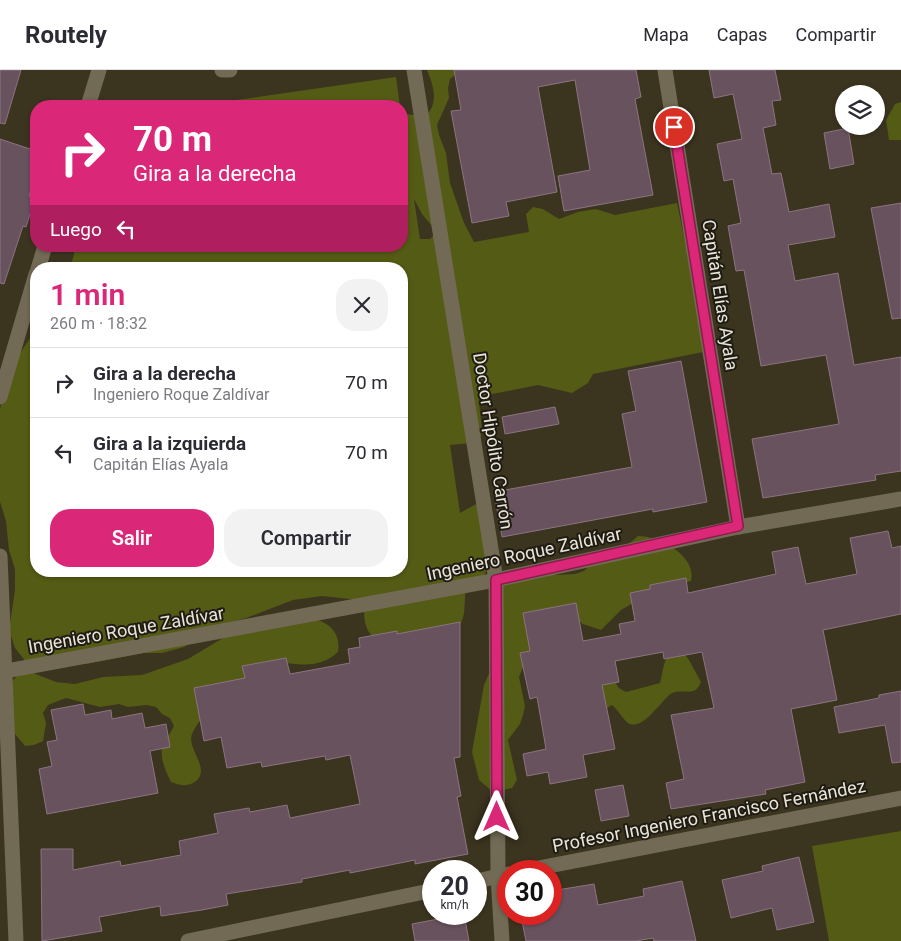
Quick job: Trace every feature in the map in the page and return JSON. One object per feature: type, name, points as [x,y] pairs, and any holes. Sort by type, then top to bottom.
[{"type":"street","points":[[90,100],[99,70]]},
{"type":"street","points":[[222,70],[230,70]]},
{"type":"street","name":"Doctor Hipólito Carrón","points":[[414,70],[496,580],[503,860]]},
{"type":"street","name":"Capitán Elías Ayala","points":[[664,70],[738,526]]},
{"type":"street","points":[[0,397],[0,389],[30,293]]},
{"type":"street","name":"Ingeniero Roque Zaldívar","points":[[6,671],[496,580],[738,526],[901,499]]},
{"type":"street","points":[[0,556],[16,941]]},
{"type":"street","name":"Profesor Ingeniero Francisco Fernández","points":[[562,863],[901,798]]},
{"type":"street","points":[[188,941],[422,892]]},
{"type":"street","name":"Doctor Hipólito Carrón","points":[[502,925],[502,941]]},
{"type":"green space","points":[[427,70],[461,70],[450,79],[448,88],[449,98],[437,125],[446,153],[450,183],[464,223],[474,242],[529,232],[526,214],[533,207],[543,209],[559,219],[578,212],[596,209],[615,215],[677,203],[708,351],[593,374],[588,383],[572,393],[538,385],[482,396],[481,391],[479,402],[482,425],[481,437],[472,443],[450,445],[460,513],[476,504],[486,515],[490,564],[483,577],[466,588],[463,619],[455,629],[446,633],[421,637],[374,638],[366,627],[364,606],[359,600],[322,596],[293,600],[246,618],[218,626],[184,647],[162,653],[143,653],[86,664],[27,663],[15,648],[9,630],[15,590],[15,569],[9,550],[6,521],[0,502],[0,409],[9,370],[30,338],[30,577],[408,577],[408,262],[72,262],[74,252],[408,252],[408,114],[425,117],[434,100],[433,89]],"holes":[[[414,199],[422,214],[437,232],[430,239],[420,239]]]},
{"type":"green space","points":[[396,77],[399,100],[237,100]]},
{"type":"green space","points":[[901,102],[901,140],[889,140],[886,120],[895,104]]},
{"type":"green space","points":[[638,536],[656,540],[675,549],[688,563],[691,581],[645,596],[621,610],[601,630],[583,624],[576,619],[534,646],[527,657],[519,677],[525,706],[523,715],[520,724],[508,740],[517,780],[512,788],[493,792],[479,780],[472,752],[484,685],[492,667],[502,583],[547,570],[556,575],[575,574],[584,571],[598,558],[617,554]]},
{"type":"green space","points":[[312,618],[324,623],[333,630],[338,639],[338,652],[324,661],[316,663],[292,664],[275,661],[218,703],[198,723],[192,734],[191,740],[201,772],[199,778],[193,783],[182,785],[171,782],[166,772],[162,750],[165,740],[174,726],[170,718],[162,714],[156,707],[147,705],[128,707],[119,704],[100,707],[66,698],[48,705],[43,713],[46,723],[43,741],[25,746],[6,723],[6,687],[19,674],[28,671],[56,682],[75,684],[103,677],[142,675],[188,659],[228,635]]},
{"type":"green space","points":[[683,652],[701,682],[699,687],[693,691],[672,693],[646,719],[634,725],[628,723],[612,705],[603,710],[562,672],[610,675],[619,688],[626,692],[660,683],[667,658],[676,653]]},
{"type":"green space","points":[[901,831],[901,941],[829,941],[812,846]]},
{"type":"building","points":[[0,70],[21,70],[5,124],[0,123]]},
{"type":"building","points":[[454,70],[636,70],[641,97],[635,99],[653,195],[564,211],[558,176],[590,170],[575,80],[538,87],[557,192],[506,202],[509,216],[472,223],[451,111],[461,110]]},
{"type":"building","points":[[709,70],[775,70],[781,100],[772,101],[776,125],[763,128],[772,174],[781,173],[789,212],[829,204],[835,237],[788,245],[795,281],[838,273],[854,365],[901,357],[901,471],[875,475],[876,480],[763,498],[752,439],[839,424],[826,355],[761,366],[744,270],[736,271],[728,226],[741,223],[733,179],[724,181],[717,144],[742,139],[733,94],[714,98]]},
{"type":"building","points":[[835,131],[835,135],[849,135],[854,164],[830,169],[824,133]]},
{"type":"building","points":[[0,139],[30,149],[30,214],[26,227],[23,226],[4,284],[0,283]]},
{"type":"building","points":[[901,203],[901,318],[892,319],[871,208]]},
{"type":"building","points":[[681,361],[707,502],[653,512],[653,509],[502,537],[494,492],[632,467],[622,414],[636,411],[628,371]]},
{"type":"building","points":[[555,407],[559,424],[505,434],[502,417]]},
{"type":"building","points":[[888,531],[892,548],[901,546],[901,614],[823,630],[837,700],[791,709],[805,782],[765,790],[766,794],[671,809],[666,783],[684,779],[671,715],[714,708],[702,652],[664,659],[663,652],[615,661],[619,682],[602,685],[615,749],[583,755],[587,777],[550,784],[548,772],[527,776],[523,754],[546,749],[537,697],[530,699],[520,653],[530,651],[523,613],[576,603],[583,641],[621,634],[619,624],[635,621],[630,593],[650,589],[650,585],[686,578],[688,593],[776,574],[772,552],[798,547],[806,584],[857,574],[850,538]]},
{"type":"building","points":[[460,622],[460,757],[454,758],[461,796],[457,797],[468,854],[436,860],[422,860],[422,863],[415,864],[415,860],[350,873],[350,870],[302,879],[302,882],[226,894],[228,905],[202,910],[161,916],[160,906],[99,917],[102,931],[42,941],[41,849],[73,849],[73,870],[120,861],[121,866],[181,855],[179,841],[218,833],[214,814],[249,808],[250,812],[287,805],[290,818],[360,804],[350,755],[326,760],[325,756],[262,767],[261,762],[227,768],[221,737],[204,741],[194,688],[245,678],[242,666],[286,658],[290,674],[350,663],[348,649],[360,647],[359,638],[397,631],[397,634]]},
{"type":"building","points":[[901,691],[901,762],[892,763],[885,725],[839,733],[834,707],[879,698],[879,695]]},
{"type":"building","points":[[83,704],[85,715],[111,710],[112,719],[142,713],[145,728],[166,724],[170,747],[150,751],[158,793],[47,814],[39,769],[52,766],[47,742],[57,740],[51,710]]},
{"type":"building","points":[[623,785],[629,816],[601,821],[595,790]]},
{"type":"building","points":[[799,857],[814,922],[777,930],[772,908],[731,918],[722,880],[763,871],[762,866]]},
{"type":"building","points":[[682,881],[696,941],[654,941],[653,938],[636,941],[526,941],[523,925],[562,925],[562,889],[594,884],[598,905],[644,896],[643,889]]},
{"type":"building","points":[[422,922],[422,925],[466,925],[469,941],[415,941],[412,924]]},
{"type":"route","points":[[497,817],[496,580],[738,526],[674,127]]}]
